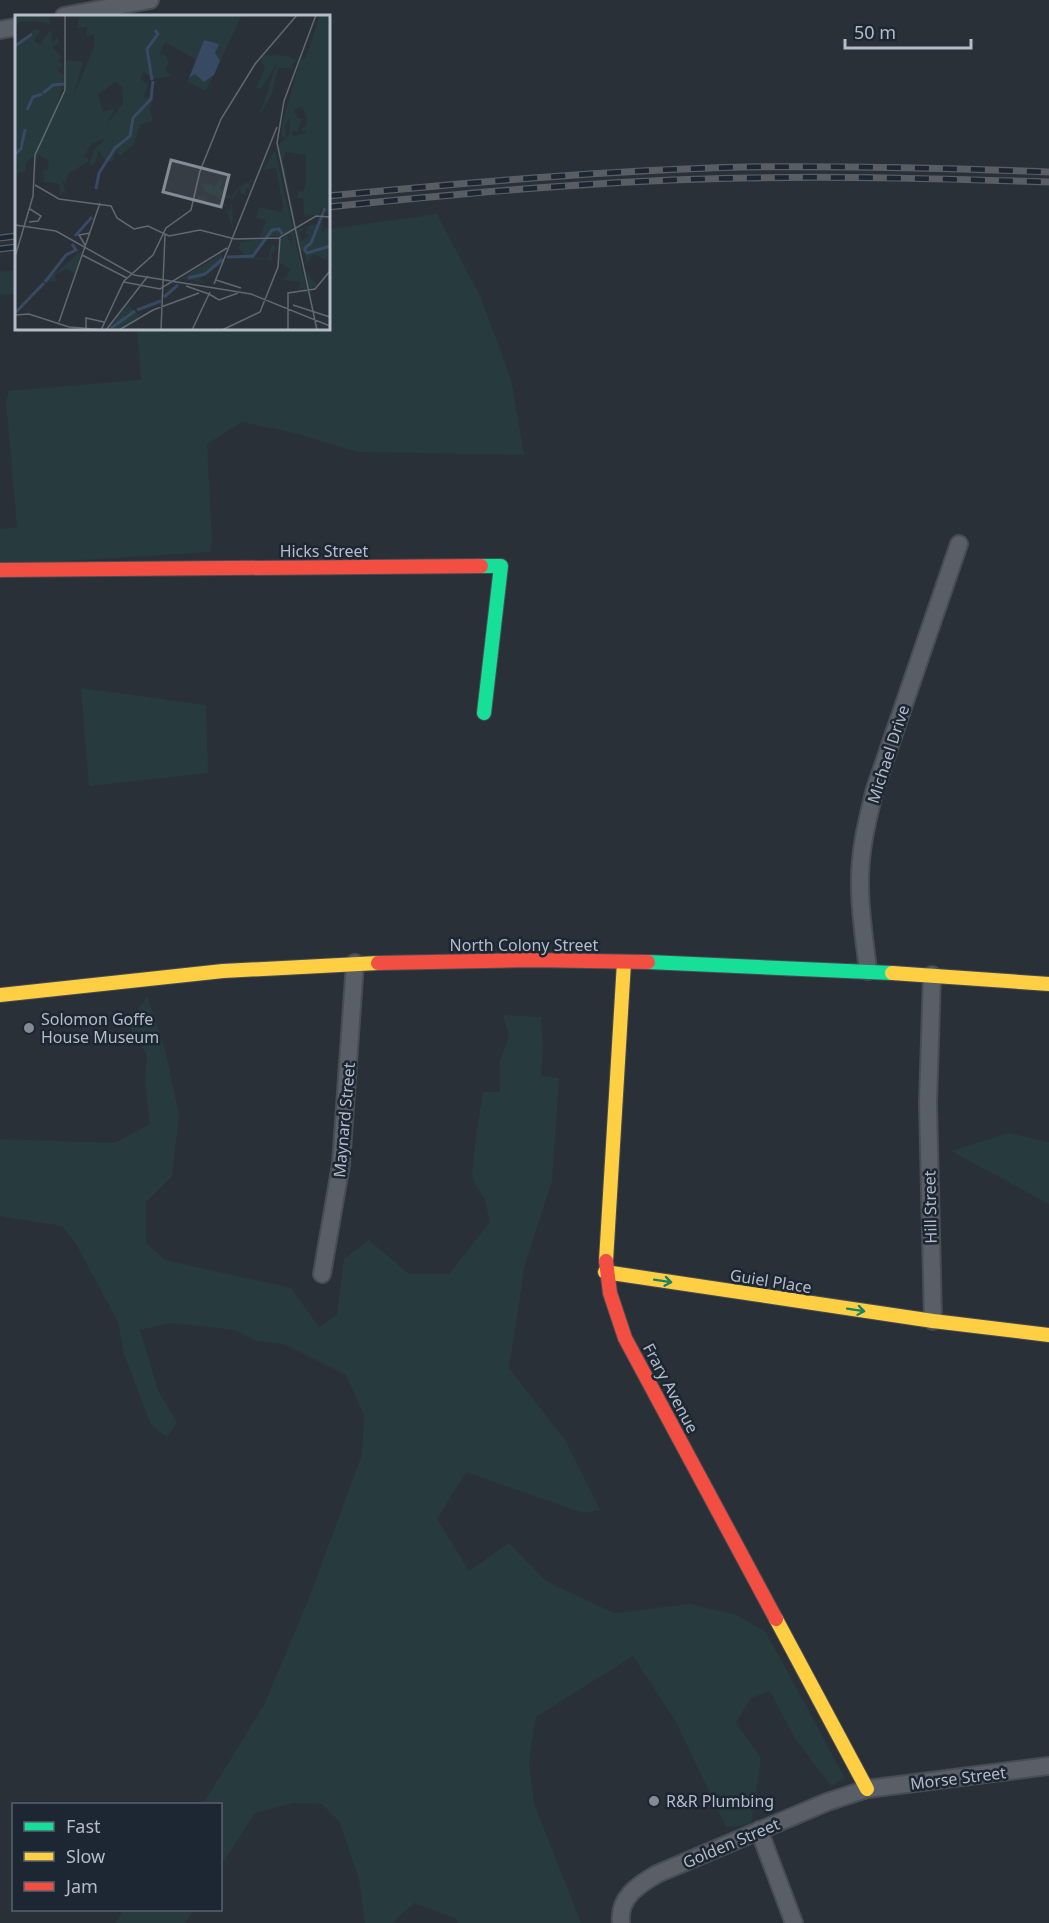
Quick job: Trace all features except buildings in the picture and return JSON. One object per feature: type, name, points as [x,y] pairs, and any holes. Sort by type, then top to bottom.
[{"type":"street","points":[[69,15],[150,0]]},
{"type":"street","points":[[0,30],[15,27]]},
{"type":"street","name":"Michael Drive","points":[[868,971],[860,887],[861,852],[867,821],[875,789],[959,544]]},
{"type":"street","name":"Hicks Street","points":[[0,570],[501,566],[484,713]]},
{"type":"street","name":"North Colony Street","points":[[0,995],[176,976],[355,963],[513,960],[868,971],[1049,984]]},
{"type":"street","name":"Frary Avenue","points":[[624,962],[605,1246],[605,1272],[610,1298],[625,1338],[867,1789]]},
{"type":"street","name":"Maynard Street","points":[[322,1274],[341,1164],[355,963]]},
{"type":"street","name":"Hill Street","points":[[932,975],[928,1103],[933,1322]]},
{"type":"street","name":"Guiel Place","points":[[605,1272],[933,1322]]},
{"type":"street","points":[[933,1322],[1049,1335]]},
{"type":"street","name":"Morse Street","points":[[867,1789],[1049,1766]]},
{"type":"street","name":"Golden Street","points":[[621,1923],[620,1914],[627,1897],[639,1884],[657,1874],[827,1802],[867,1789]]},
{"type":"street","points":[[759,1830],[794,1923]]},
{"type":"green space","points":[[437,214],[481,298],[511,379],[524,455],[357,452],[295,433],[242,422],[207,444],[212,541],[210,552],[0,565],[0,529],[17,527],[6,401],[9,391],[141,380],[137,330],[330,330],[330,229]]},
{"type":"green space","points":[[15,270],[15,294],[0,295],[0,272]]},
{"type":"green space","points":[[81,688],[206,705],[208,773],[89,786]]},
{"type":"green space","points":[[147,996],[165,1049],[179,1115],[172,1176],[146,1202],[146,1243],[165,1260],[291,1288],[319,1327],[337,1315],[344,1259],[369,1240],[409,1274],[449,1274],[490,1222],[485,1200],[472,1178],[483,1092],[500,1092],[500,1061],[509,1037],[503,1015],[541,1017],[543,1047],[541,1076],[559,1078],[552,1181],[525,1264],[509,1368],[565,1440],[600,1510],[583,1513],[466,1472],[437,1519],[469,1571],[509,1543],[546,1581],[614,1613],[690,1604],[736,1615],[766,1632],[845,1778],[831,1786],[794,1737],[770,1691],[751,1698],[736,1722],[761,1759],[751,1825],[726,1827],[676,1722],[633,1656],[536,1717],[529,1761],[534,1803],[581,1923],[458,1923],[455,1918],[414,1903],[392,1923],[365,1923],[359,1879],[339,1821],[322,1804],[293,1803],[255,1813],[222,1864],[222,1803],[204,1803],[264,1705],[307,1603],[362,1455],[364,1415],[346,1375],[284,1344],[257,1341],[235,1330],[171,1323],[140,1330],[158,1390],[177,1423],[167,1437],[151,1425],[124,1354],[118,1322],[76,1244],[62,1226],[0,1216],[0,1139],[115,1143],[150,1124],[145,1083],[147,1055],[129,1026]]},
{"type":"green space","points":[[1008,1133],[1049,1142],[1049,1204],[951,1151]]},
{"type":"green space","points":[[122,1911],[193,1911],[185,1923],[116,1923]]},
{"type":"railway","points":[[330,196],[536,178],[745,167],[935,168],[1049,172]]},
{"type":"railway","points":[[330,207],[536,188],[693,179],[783,177],[1049,182]]},
{"type":"railway","points":[[0,238],[15,236]]},
{"type":"railway","points":[[0,249],[15,247]]},
{"type":"traffic: fast","points":[[481,566],[501,566],[484,713]]},
{"type":"traffic: fast","points":[[648,962],[892,973]]},
{"type":"traffic: slow","points":[[606,1261],[624,962]]},
{"type":"traffic: slow","points":[[0,995],[223,971],[378,963]]},
{"type":"traffic: slow","points":[[892,973],[1049,984]]},
{"type":"traffic: slow","points":[[605,1272],[933,1321],[1049,1335]]},
{"type":"traffic: slow","points":[[776,1619],[867,1789]]},
{"type":"traffic: jam","points":[[0,570],[481,566]]},
{"type":"traffic: jam","points":[[378,963],[531,960],[648,962]]},
{"type":"traffic: jam","points":[[606,1261],[610,1293],[625,1338],[776,1619]]},
{"type":"place","name":"Solomon Goffe House Museum","points":[[29,1028]]},
{"type":"place","name":"R&R Plumbing","points":[[654,1801]]}]
